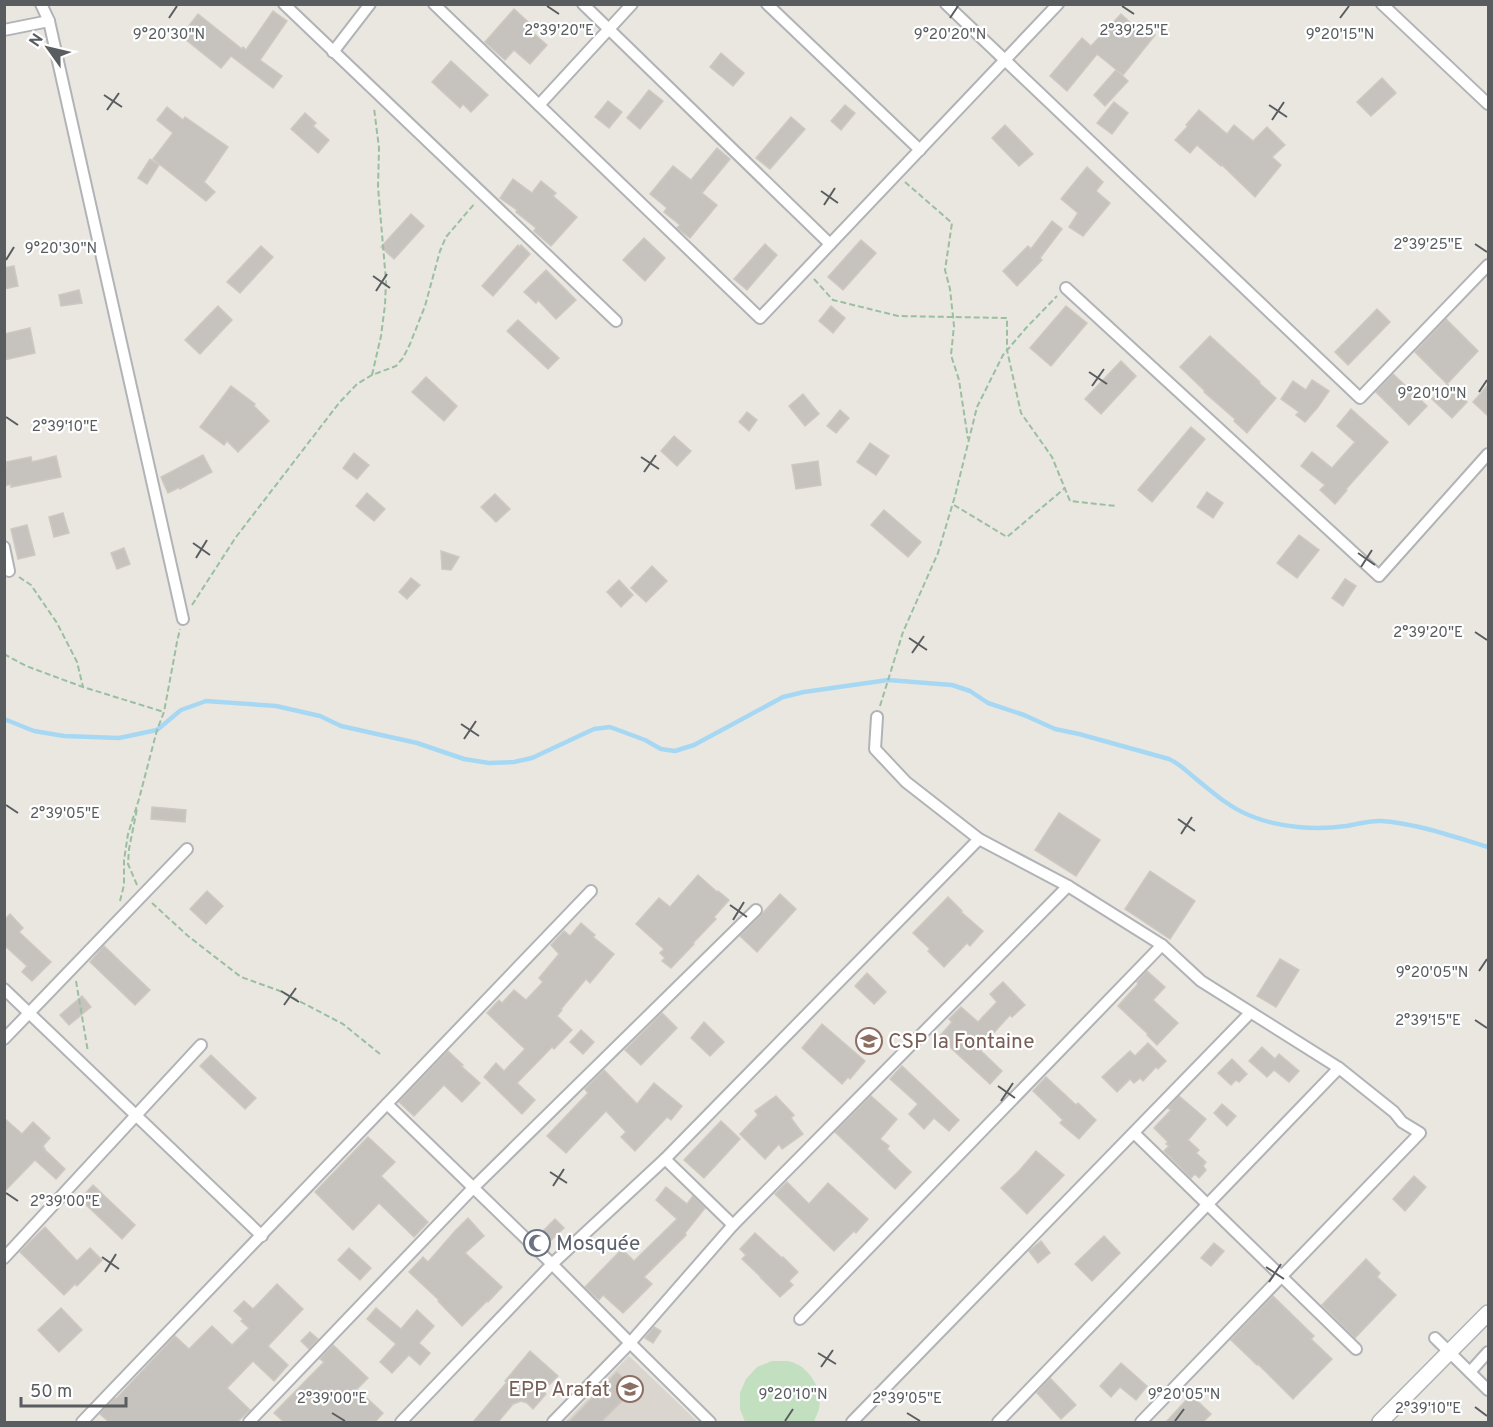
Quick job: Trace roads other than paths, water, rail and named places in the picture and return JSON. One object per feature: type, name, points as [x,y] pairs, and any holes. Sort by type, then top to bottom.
[{"type":"street","points":[[41,4],[49,21],[183,619]]},
{"type":"street","points":[[285,4],[616,321]]},
{"type":"street","points":[[333,51],[370,4]]},
{"type":"street","points":[[434,4],[760,318],[1058,4]]},
{"type":"street","points":[[583,4],[830,244]]},
{"type":"street","points":[[539,105],[632,4]]},
{"type":"street","points":[[767,4],[920,150]]},
{"type":"street","points":[[946,4],[1360,398],[1488,265]]},
{"type":"street","points":[[1382,4],[1488,104]]},
{"type":"street","points":[[4,30],[49,21]]},
{"type":"street","points":[[1066,288],[1378,576],[1488,454]]},
{"type":"street","points":[[4,547],[9,571]]},
{"type":"street","points":[[876,717],[875,749],[906,782],[979,838],[1068,886],[1162,945],[1201,981],[1339,1068],[1394,1112],[1402,1122],[1420,1133],[1141,1422]]},
{"type":"street","points":[[401,1422],[552,1264],[665,1159],[979,838]]},
{"type":"street","points":[[4,1039],[188,849]]},
{"type":"street","points":[[553,1422],[630,1343],[734,1225],[1068,886]]},
{"type":"street","points":[[82,1422],[591,891]]},
{"type":"street","points":[[249,1422],[474,1187],[756,910]]},
{"type":"street","points":[[800,1319],[1162,945]]},
{"type":"street","points":[[4,989],[261,1236]]},
{"type":"street","points":[[852,1422],[1250,1013]]},
{"type":"street","points":[[4,1258],[201,1045]]},
{"type":"street","points":[[998,1422],[1339,1068]]},
{"type":"street","points":[[387,1104],[474,1187],[710,1422]]},
{"type":"street","points":[[1134,1133],[1356,1349]]},
{"type":"street","points":[[665,1159],[734,1225]]},
{"type":"street","points":[[1380,1422],[1488,1313]]},
{"type":"street","points":[[1435,1338],[1488,1390]]},
{"type":"street","points":[[1470,1372],[1488,1352]]},
{"type":"waterway","points":[[4,719],[34,731],[64,736],[119,738],[157,730],[181,710],[206,701],[276,706],[320,716],[341,726],[417,743],[464,759],[489,763],[514,762],[532,758],[594,729],[610,727],[645,740],[661,749],[675,751],[694,745],[783,697],[888,680],[952,685],[970,691],[988,703],[1024,715],[1055,729],[1169,759],[1229,804],[1243,813],[1262,820],[1310,828],[1382,821],[1436,831],[1488,847]]},
{"type":"place","name":"CSP la Fontaine","points":[[869,1041]]},
{"type":"place","name":"Mosquée","points":[[537,1243]]},
{"type":"place","name":"EPP Arafat","points":[[630,1389]]}]
